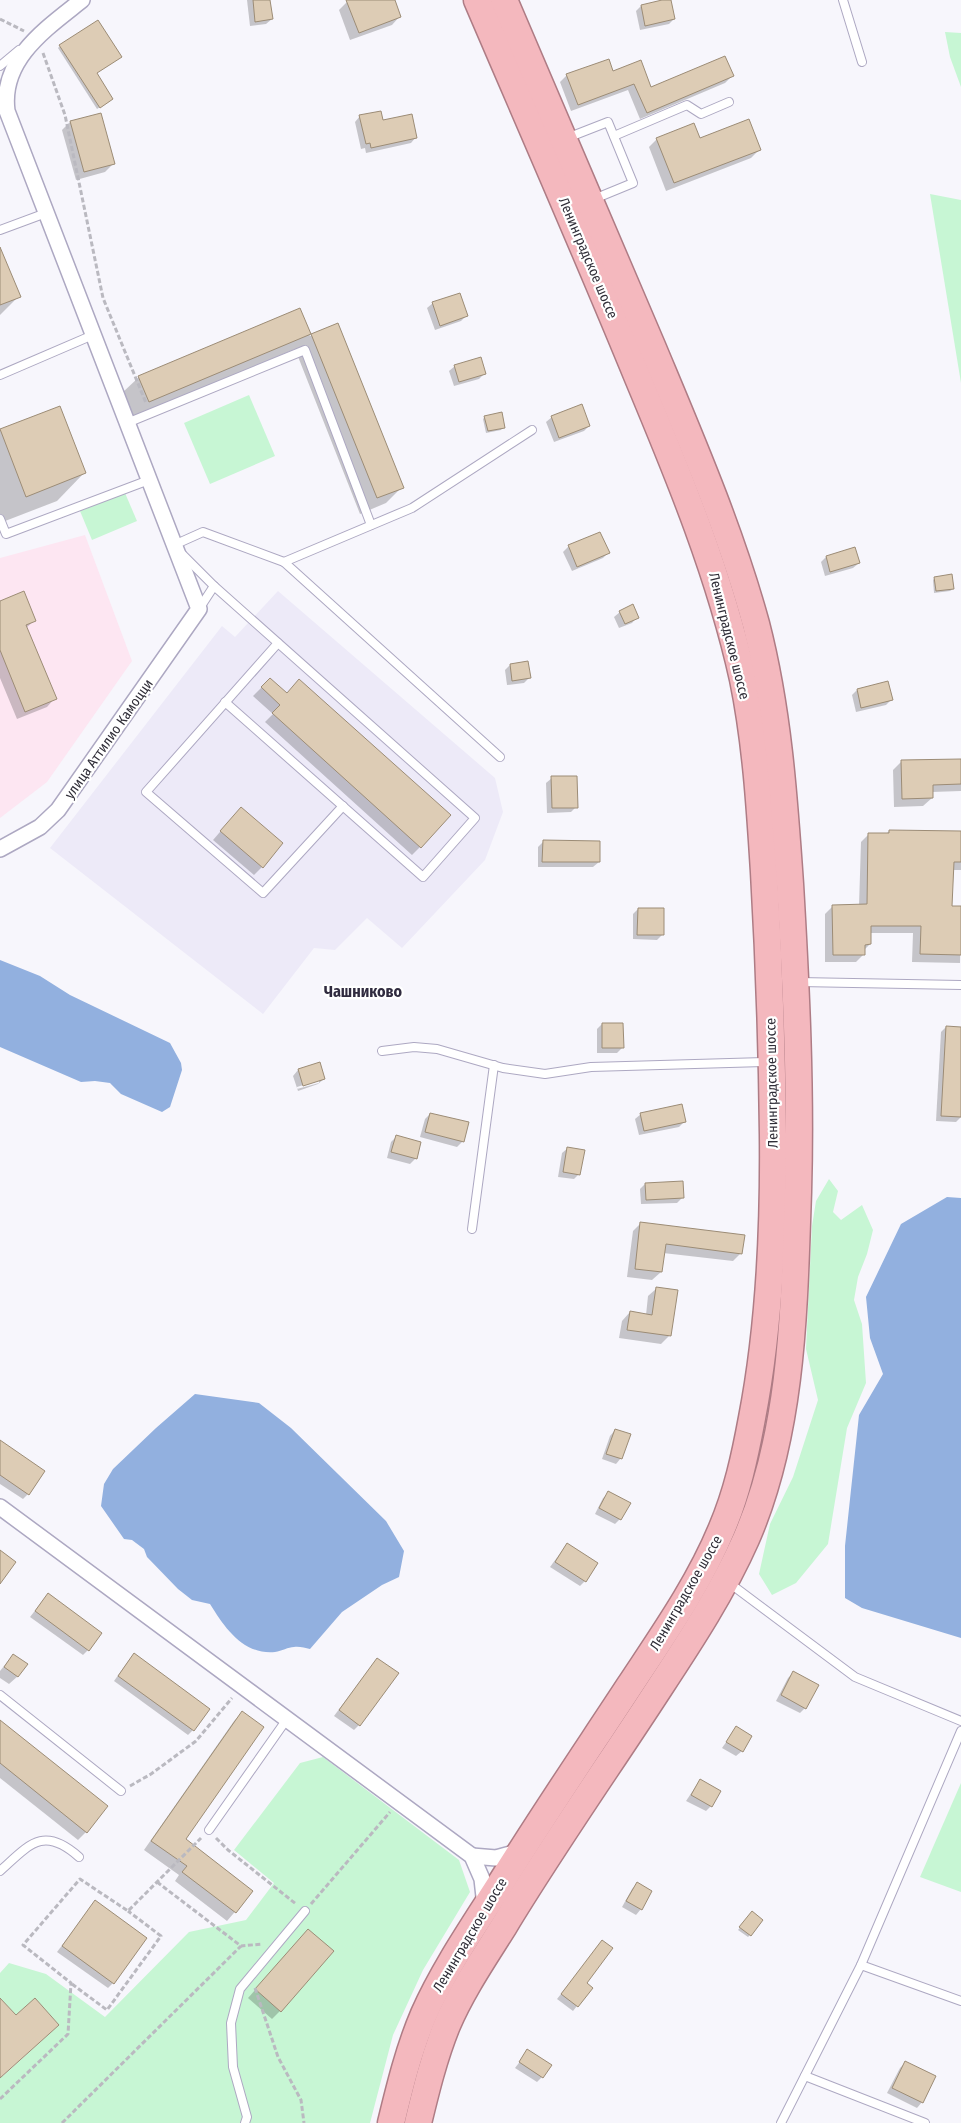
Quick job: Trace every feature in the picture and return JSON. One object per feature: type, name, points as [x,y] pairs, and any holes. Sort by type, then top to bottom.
[{"type":"highway","name":"Ленинградское шоссе","points":[[391,2123],[406,2062],[427,2008],[521,1851],[655,1648],[696,1580],[722,1528],[738,1482],[759,1382],[767,1313],[774,1161],[773,1062],[759,809],[744,687],[730,626],[684,490],[617,327],[477,0]]},
{"type":"highway","name":"Ленинградское шоссе","points":[[418,2123],[434,2062],[449,2020],[460,1997],[520,1899],[681,1654],[726,1580],[749,1533],[768,1474],[779,1422],[791,1344],[798,1163],[798,1065],[795,982],[781,763],[769,685],[755,623],[724,525],[690,435],[504,0]]},
{"type":"street","points":[[82,0],[36,37],[21,55],[14,70],[4,105],[199,609]]},
{"type":"street","name":"улица Аттилио Камоцци","points":[[0,849],[40,827],[58,810],[199,609]]},
{"type":"street","points":[[0,1507],[472,1856],[482,1879],[486,1907]]},
{"type":"street","points":[[472,1856],[496,1858],[521,1851]]},
{"type":"lane","points":[[843,0],[862,62]]},
{"type":"lane","points":[[0,66],[36,37]]},
{"type":"lane","points":[[614,136],[686,105],[702,114],[729,102]]},
{"type":"lane","points":[[563,140],[608,122],[633,183],[590,201]]},
{"type":"lane","points":[[0,230],[46,212]]},
{"type":"lane","points":[[0,375],[93,336]]},
{"type":"lane","points":[[127,423],[305,350],[371,525]]},
{"type":"lane","points":[[284,562],[412,508],[532,430]]},
{"type":"lane","points":[[0,518],[6,534],[149,480]]},
{"type":"lane","points":[[225,702],[423,877],[476,818],[214,586],[174,545],[203,532],[284,562],[500,758]]},
{"type":"lane","points":[[199,609],[214,586]]},
{"type":"lane","points":[[278,643],[146,792],[263,893],[343,806]]},
{"type":"lane","points":[[795,982],[961,984]]},
{"type":"lane","points":[[382,1051],[414,1047],[437,1049],[494,1065],[546,1074],[590,1067],[773,1062]]},
{"type":"lane","points":[[472,1229],[494,1065]]},
{"type":"lane","points":[[726,1580],[855,1677],[961,1720]]},
{"type":"lane","points":[[0,1694],[121,1791]]},
{"type":"lane","points":[[209,1830],[287,1719]]},
{"type":"lane","points":[[781,2123],[861,1965],[961,1731]]},
{"type":"lane","points":[[0,1872],[38,1841],[52,1840],[66,1845],[79,1858]]},
{"type":"lane","points":[[245,2123],[247,2117],[233,2067],[231,2023],[240,1989],[304,1911]]},
{"type":"lane","points":[[861,1965],[961,2001]]},
{"type":"lane","points":[[805,2076],[925,2123]]},
{"type":"path","points":[[0,19],[36,37],[65,115],[103,298],[150,413]]},
{"type":"path","points":[[121,1791],[151,1774],[196,1741],[242,1686]]},
{"type":"path","points":[[128,1911],[209,1830],[228,1850],[304,1911],[398,1802]]},
{"type":"path","points":[[80,1878],[128,1911],[161,1936],[106,2010],[23,1946],[80,1878]]},
{"type":"path","points":[[157,1882],[241,1946]]},
{"type":"path","points":[[62,2123],[241,1946],[278,1942]]},
{"type":"path","points":[[251,1975],[278,2057],[301,2100],[304,2123]]},
{"type":"path","points":[[0,2099],[68,2034],[71,1983]]},
{"type":"shaded area","points":[[85,535],[132,661],[47,782],[0,818],[0,558]]},
{"type":"shaded area","points":[[278,591],[495,778],[503,812],[485,860],[402,948],[367,918],[335,950],[314,948],[263,1014],[50,848],[222,626],[235,637]]},
{"type":"green space","points":[[945,32],[961,33],[961,87],[950,57]]},
{"type":"green space","points":[[930,194],[961,200],[961,383]]},
{"type":"green space","points":[[249,395],[275,456],[210,484],[184,423]]},
{"type":"green space","points":[[125,493],[137,521],[92,540],[80,511]]},
{"type":"green space","points":[[829,1179],[838,1191],[833,1212],[841,1220],[862,1205],[873,1230],[867,1254],[858,1277],[854,1300],[862,1324],[866,1383],[847,1428],[828,1544],[796,1583],[772,1595],[759,1574],[770,1524],[793,1477],[818,1400],[806,1349],[812,1226],[816,1201]]},
{"type":"green space","points":[[323,1757],[459,1860],[470,1892],[423,1970],[393,2035],[370,2123],[0,2123],[0,2073],[3,2076],[59,2025],[35,1998],[16,2015],[0,1998],[0,1973],[9,1963],[46,1974],[105,2017],[189,1932],[246,1920],[274,1883],[234,1850],[300,1763]]},
{"type":"green space","points":[[961,1783],[961,1892],[920,1877]]},
{"type":"water","points":[[0,960],[40,976],[70,995],[170,1043],[181,1063],[182,1070],[170,1107],[162,1112],[121,1094],[110,1083],[81,1082],[0,1047]]},
{"type":"water","points":[[947,1197],[961,1198],[961,1638],[862,1608],[845,1598],[845,1546],[859,1415],[883,1374],[870,1338],[866,1297],[901,1224]]},
{"type":"water","points":[[195,1394],[259,1403],[291,1428],[386,1521],[404,1551],[399,1577],[382,1585],[342,1612],[310,1649],[296,1647],[275,1652],[264,1652],[244,1644],[229,1631],[210,1604],[192,1600],[178,1589],[147,1557],[144,1549],[132,1540],[124,1539],[101,1506],[104,1484],[113,1469]]},
{"type":"building","points":[[253,0],[270,0],[273,19],[255,22]]},
{"type":"building","points":[[346,0],[395,0],[401,17],[359,33]]},
{"type":"building","points":[[671,0],[675,19],[645,26],[641,5]]},
{"type":"building","points":[[98,20],[122,57],[97,73],[113,99],[100,108],[59,45]]},
{"type":"building","points":[[725,56],[734,76],[647,113],[634,84],[578,105],[566,74],[609,59],[613,71],[641,60],[651,87]]},
{"type":"building","points":[[381,111],[383,120],[412,114],[417,138],[371,148],[370,143],[366,144],[359,115]]},
{"type":"building","points":[[101,113],[115,164],[84,172],[70,121]]},
{"type":"building","points":[[749,119],[761,150],[674,183],[656,138],[694,123],[700,138]]},
{"type":"building","points":[[0,247],[21,297],[0,305]]},
{"type":"building","points":[[460,293],[468,316],[440,326],[432,302]]},
{"type":"building","points":[[300,308],[311,334],[149,402],[138,376]]},
{"type":"building","points":[[338,323],[404,488],[377,498],[311,334]]},
{"type":"building","points":[[481,357],[486,374],[459,382],[454,365]]},
{"type":"building","points":[[582,404],[590,426],[559,438],[551,416]]},
{"type":"building","points":[[60,406],[86,473],[26,497],[0,429]]},
{"type":"building","points":[[502,412],[505,428],[488,431],[484,416]]},
{"type":"building","points":[[600,532],[610,553],[577,567],[568,545]]},
{"type":"building","points":[[855,547],[860,563],[830,572],[826,556]]},
{"type":"building","points":[[952,574],[954,589],[936,591],[934,577]]},
{"type":"building","points":[[24,591],[36,621],[26,625],[57,699],[25,712],[0,650],[0,601]]},
{"type":"building","points":[[633,604],[639,618],[625,624],[619,611]]},
{"type":"building","points":[[528,661],[531,678],[512,681],[510,664]]},
{"type":"building","points":[[270,678],[287,693],[299,679],[451,815],[421,848],[272,713],[280,705],[261,687]]},
{"type":"building","points":[[888,681],[893,700],[861,708],[857,689]]},
{"type":"building","points":[[961,759],[961,784],[933,785],[933,798],[902,799],[901,760]]},
{"type":"building","points":[[551,776],[577,776],[578,808],[552,808]]},
{"type":"building","points":[[241,807],[283,843],[263,868],[220,831]]},
{"type":"building","points":[[889,830],[961,831],[961,862],[954,862],[952,906],[961,906],[961,955],[920,954],[921,926],[871,926],[871,944],[865,945],[865,955],[833,955],[832,905],[867,904],[868,833],[889,833]]},
{"type":"building","points":[[543,840],[600,841],[600,862],[542,862]]},
{"type":"building","points":[[638,908],[664,908],[664,935],[637,935]]},
{"type":"building","points":[[602,1023],[623,1023],[624,1048],[602,1048]]},
{"type":"building","points":[[946,1026],[961,1027],[961,1117],[941,1116]]},
{"type":"building","points":[[320,1062],[325,1079],[303,1086],[298,1069]]},
{"type":"building","points":[[682,1104],[686,1122],[644,1131],[640,1113]]},
{"type":"building","points":[[430,1113],[469,1122],[464,1142],[425,1132]]},
{"type":"building","points":[[396,1135],[421,1142],[417,1159],[391,1152]]},
{"type":"building","points":[[567,1147],[585,1150],[580,1175],[563,1172]]},
{"type":"building","points":[[683,1181],[684,1198],[646,1200],[645,1183]]},
{"type":"building","points":[[640,1222],[745,1235],[742,1254],[666,1244],[662,1272],[635,1269]]},
{"type":"building","points":[[656,1287],[678,1290],[671,1336],[627,1330],[630,1311],[652,1315]]},
{"type":"building","points":[[615,1429],[631,1434],[622,1459],[606,1454]]},
{"type":"building","points":[[0,1440],[45,1471],[29,1495],[0,1475]]},
{"type":"building","points":[[608,1491],[631,1503],[621,1520],[599,1508]]},
{"type":"building","points":[[567,1543],[598,1563],[586,1582],[555,1562]]},
{"type":"building","points":[[0,1550],[16,1562],[0,1584]]},
{"type":"building","points":[[48,1593],[102,1633],[89,1651],[35,1611]]},
{"type":"building","points":[[134,1653],[210,1709],[194,1731],[118,1676]]},
{"type":"building","points":[[13,1654],[28,1664],[18,1677],[4,1667]]},
{"type":"building","points":[[377,1658],[399,1673],[360,1726],[339,1710]]},
{"type":"building","points":[[793,1671],[819,1685],[806,1709],[781,1695]]},
{"type":"building","points":[[242,1711],[264,1727],[186,1839],[253,1891],[236,1913],[182,1872],[187,1866],[151,1841]]},
{"type":"building","points":[[0,1720],[108,1806],[87,1833],[0,1763]]},
{"type":"building","points":[[736,1726],[752,1736],[743,1752],[726,1742]]},
{"type":"building","points":[[700,1779],[721,1791],[712,1807],[691,1795]]},
{"type":"building","points":[[637,1882],[652,1891],[642,1910],[626,1901]]},
{"type":"building","points":[[95,1900],[147,1938],[114,1984],[62,1946]]},
{"type":"building","points":[[752,1911],[763,1920],[751,1936],[739,1927]]},
{"type":"building","points":[[308,1929],[334,1951],[281,2012],[255,1989]]},
{"type":"building","points":[[602,1940],[613,1948],[587,1983],[593,1988],[578,2007],[561,1994]]},
{"type":"building","points":[[0,1998],[16,2015],[35,1998],[59,2025],[0,2078]]},
{"type":"building","points":[[527,2049],[552,2065],[543,2078],[519,2062]]},
{"type":"building","points":[[905,2061],[936,2076],[923,2103],[892,2088]]},
{"type":"district","name":"Чашниково","points":[[363,991]]}]
